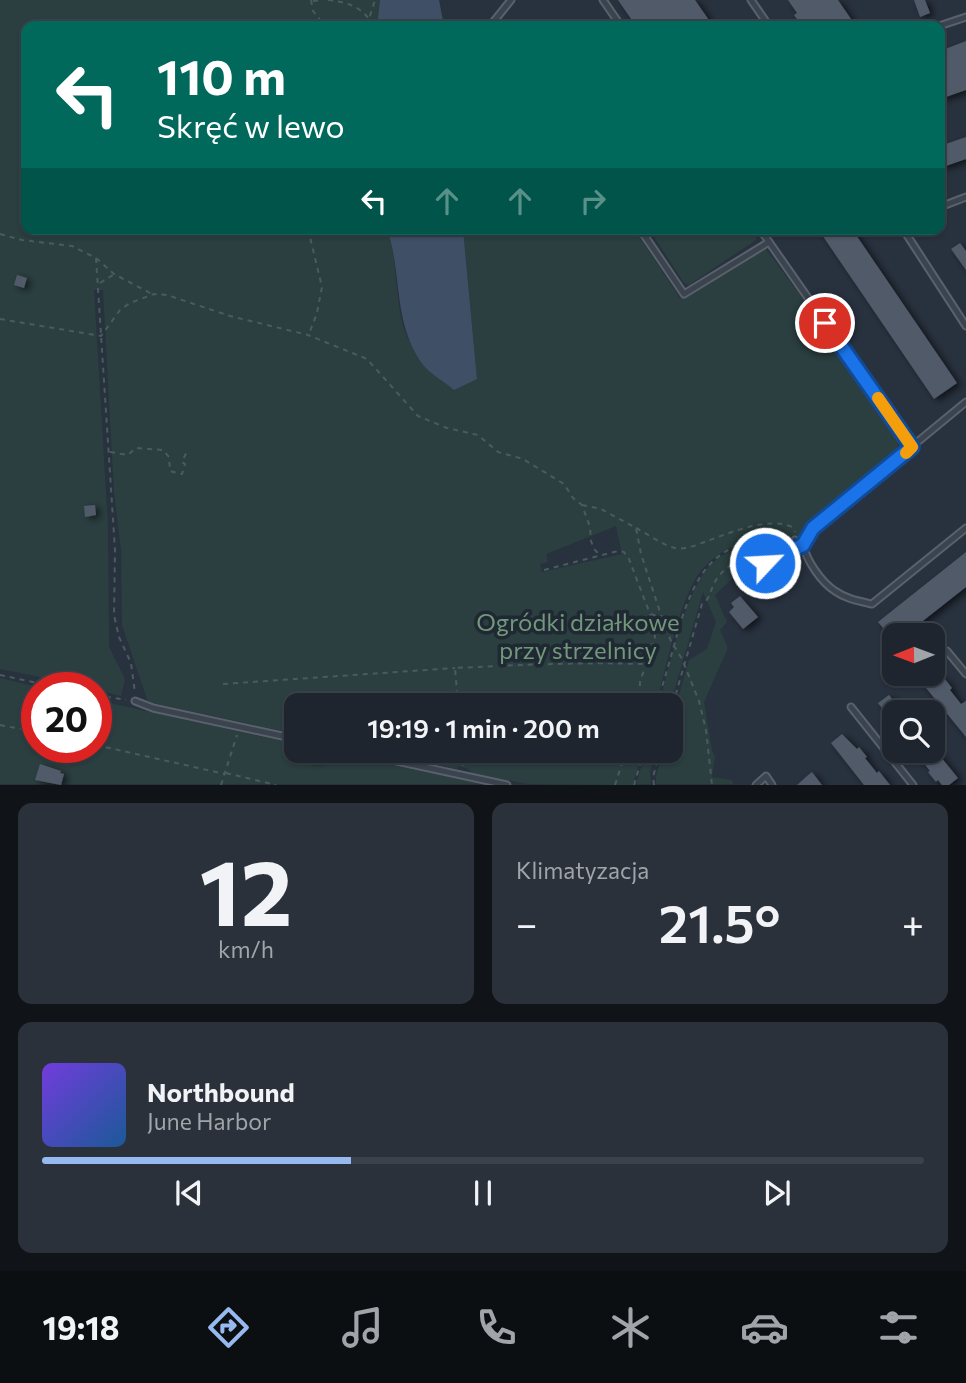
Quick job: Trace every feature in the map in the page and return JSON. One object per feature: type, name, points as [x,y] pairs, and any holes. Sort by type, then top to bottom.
[{"type":"lane","points":[[494,21],[511,0]]},
{"type":"lane","points":[[603,0],[618,21]]},
{"type":"lane","points":[[751,0],[766,21]]},
{"type":"lane","points":[[945,24],[966,17]]},
{"type":"lane","points":[[945,205],[966,197]]},
{"type":"lane","points":[[644,235],[684,294],[769,242]]},
{"type":"lane","points":[[764,235],[912,447]]},
{"type":"lane","points":[[907,235],[966,326]]},
{"type":"lane","points":[[765,563],[803,545],[813,528],[966,402]]},
{"type":"lane","points":[[803,545],[806,557],[832,590],[847,598],[872,604],[966,528]]},
{"type":"lane","points":[[792,541],[803,545]]},
{"type":"lane","points":[[947,651],[966,674]]},
{"type":"lane","points":[[135,701],[153,708],[284,736]]},
{"type":"lane","points":[[851,707],[913,785]]},
{"type":"lane","points":[[405,763],[507,785]]},
{"type":"lane","points":[[756,785],[766,776],[772,785]]},
{"type":"path","points":[[321,21],[313,11],[311,1],[323,0]]},
{"type":"path","points":[[328,0],[347,2],[362,10],[369,19]]},
{"type":"path","points":[[369,19],[375,0]]},
{"type":"path","points":[[0,234],[22,240],[72,246],[96,258],[114,274],[154,295]]},
{"type":"path","points":[[308,335],[317,313],[322,287],[309,235]]},
{"type":"path","points":[[96,258],[115,550],[114,615],[119,638],[131,663],[135,690],[135,701],[112,698]]},
{"type":"path","points":[[98,285],[114,274]]},
{"type":"path","points":[[101,336],[120,310],[130,303],[154,295],[167,295],[230,316],[308,335],[367,359],[418,416],[447,428],[478,435],[498,452],[528,461],[559,480],[569,488],[577,503],[601,509],[675,548],[687,548],[739,531],[781,523],[794,529],[792,541],[781,538],[741,545],[708,564],[689,594],[660,693]]},
{"type":"path","points":[[0,319],[101,336]]},
{"type":"path","points":[[108,452],[128,455],[136,448],[163,450],[169,457],[170,471],[178,475],[182,474],[185,468],[185,464],[181,462],[187,452],[185,451]]},
{"type":"path","points":[[582,505],[590,527],[591,541],[601,556]]},
{"type":"path","points":[[636,528],[640,554],[662,618],[698,701],[706,730],[712,785]]},
{"type":"path","points":[[676,693],[702,604],[707,601],[715,581],[724,570],[752,555],[782,546]]},
{"type":"path","points":[[544,570],[618,551],[624,552],[650,614],[654,637],[640,682],[640,693]]},
{"type":"path","points":[[650,614],[662,618]]},
{"type":"path","points":[[223,684],[454,668],[619,664],[642,664],[645,667]]},
{"type":"path","points":[[454,668],[457,693]]},
{"type":"path","points":[[0,675],[21,679]]},
{"type":"path","points":[[0,725],[21,729]]},
{"type":"path","points":[[221,785],[238,732]]},
{"type":"path","points":[[112,748],[276,785]]},
{"type":"path","points":[[462,763],[463,768]]},
{"type":"path","points":[[615,785],[622,763]]},
{"type":"path","points":[[634,785],[640,763]]},
{"type":"path","points":[[653,785],[657,763]]},
{"type":"green space","name":"Ogródki działkowe przy strzelnicy","points":[[0,0],[380,0],[378,21],[21,21],[21,235],[389,235],[399,306],[414,350],[425,367],[477,379],[464,235],[638,235],[680,298],[766,249],[820,322],[898,442],[897,452],[815,517],[793,542],[740,571],[715,595],[727,622],[720,630],[728,648],[704,702],[715,756],[712,777],[732,780],[733,784],[656,784],[660,763],[683,763],[683,693],[680,693],[689,660],[707,649],[716,622],[703,592],[674,693],[662,693],[687,607],[704,573],[715,561],[731,551],[787,539],[787,535],[740,543],[715,557],[700,572],[680,616],[659,693],[284,693],[284,731],[148,702],[122,625],[121,550],[114,492],[103,290],[94,290],[108,526],[109,647],[125,679],[121,696],[112,694],[112,672],[21,673],[0,669]],"holes":[[[616,526],[622,554],[542,572],[540,564],[548,562],[546,554]]]},
{"type":"green space","points":[[653,235],[757,235],[756,240],[689,285],[684,283]]},
{"type":"green space","points":[[0,678],[21,683],[21,763],[112,763],[112,704],[284,741],[284,763],[382,763],[483,784],[0,784]]},
{"type":"green space","points":[[429,763],[639,763],[633,785],[528,784],[474,774],[467,768],[457,769]]},
{"type":"green space","points":[[642,763],[653,763],[651,784],[636,784]]},
{"type":"water","points":[[380,0],[439,0],[443,21],[378,21]]},
{"type":"water","points":[[389,235],[464,235],[477,379],[454,390],[424,366],[414,350],[402,317]]},
{"type":"building","points":[[618,0],[695,0],[710,21],[633,21]]},
{"type":"building","points":[[788,0],[838,0],[851,19],[798,21],[794,15],[797,13]]},
{"type":"building","points":[[914,0],[925,0],[930,13],[920,17]]},
{"type":"building","points":[[966,41],[966,90],[945,97],[945,49]]},
{"type":"building","points":[[966,137],[966,159],[945,166],[945,144]]},
{"type":"building","points":[[822,235],[856,235],[957,383],[934,399]]},
{"type":"building","points":[[960,243],[966,251],[966,270],[951,249]]},
{"type":"building","points":[[17,275],[27,278],[24,288],[14,285]]},
{"type":"building","points":[[95,505],[96,515],[85,517],[84,506]]},
{"type":"building","points":[[966,552],[966,587],[920,623],[882,623],[882,627],[878,622]]},
{"type":"building","points":[[769,572],[777,581],[768,589],[760,579]]},
{"type":"building","points":[[740,596],[758,617],[743,629],[729,612],[734,607],[731,603]]},
{"type":"building","points":[[945,679],[961,704],[966,701],[966,737],[945,711],[945,700],[936,700],[924,686],[945,686]]},
{"type":"building","points":[[842,734],[857,749],[859,747],[877,773],[879,771],[890,785],[864,785],[831,743]]},
{"type":"building","points":[[945,762],[958,778],[949,785],[942,785],[938,780],[936,782],[928,772],[930,771],[924,763]]},
{"type":"building","points":[[40,764],[64,774],[61,785],[35,780]]},
{"type":"building","points":[[812,772],[822,785],[797,785],[807,776]]},
{"type":"slow traffic","points":[[878,398],[912,447],[906,453]]},
{"type":"route","points":[[765,563],[803,545],[813,528],[912,447],[825,323]]}]
